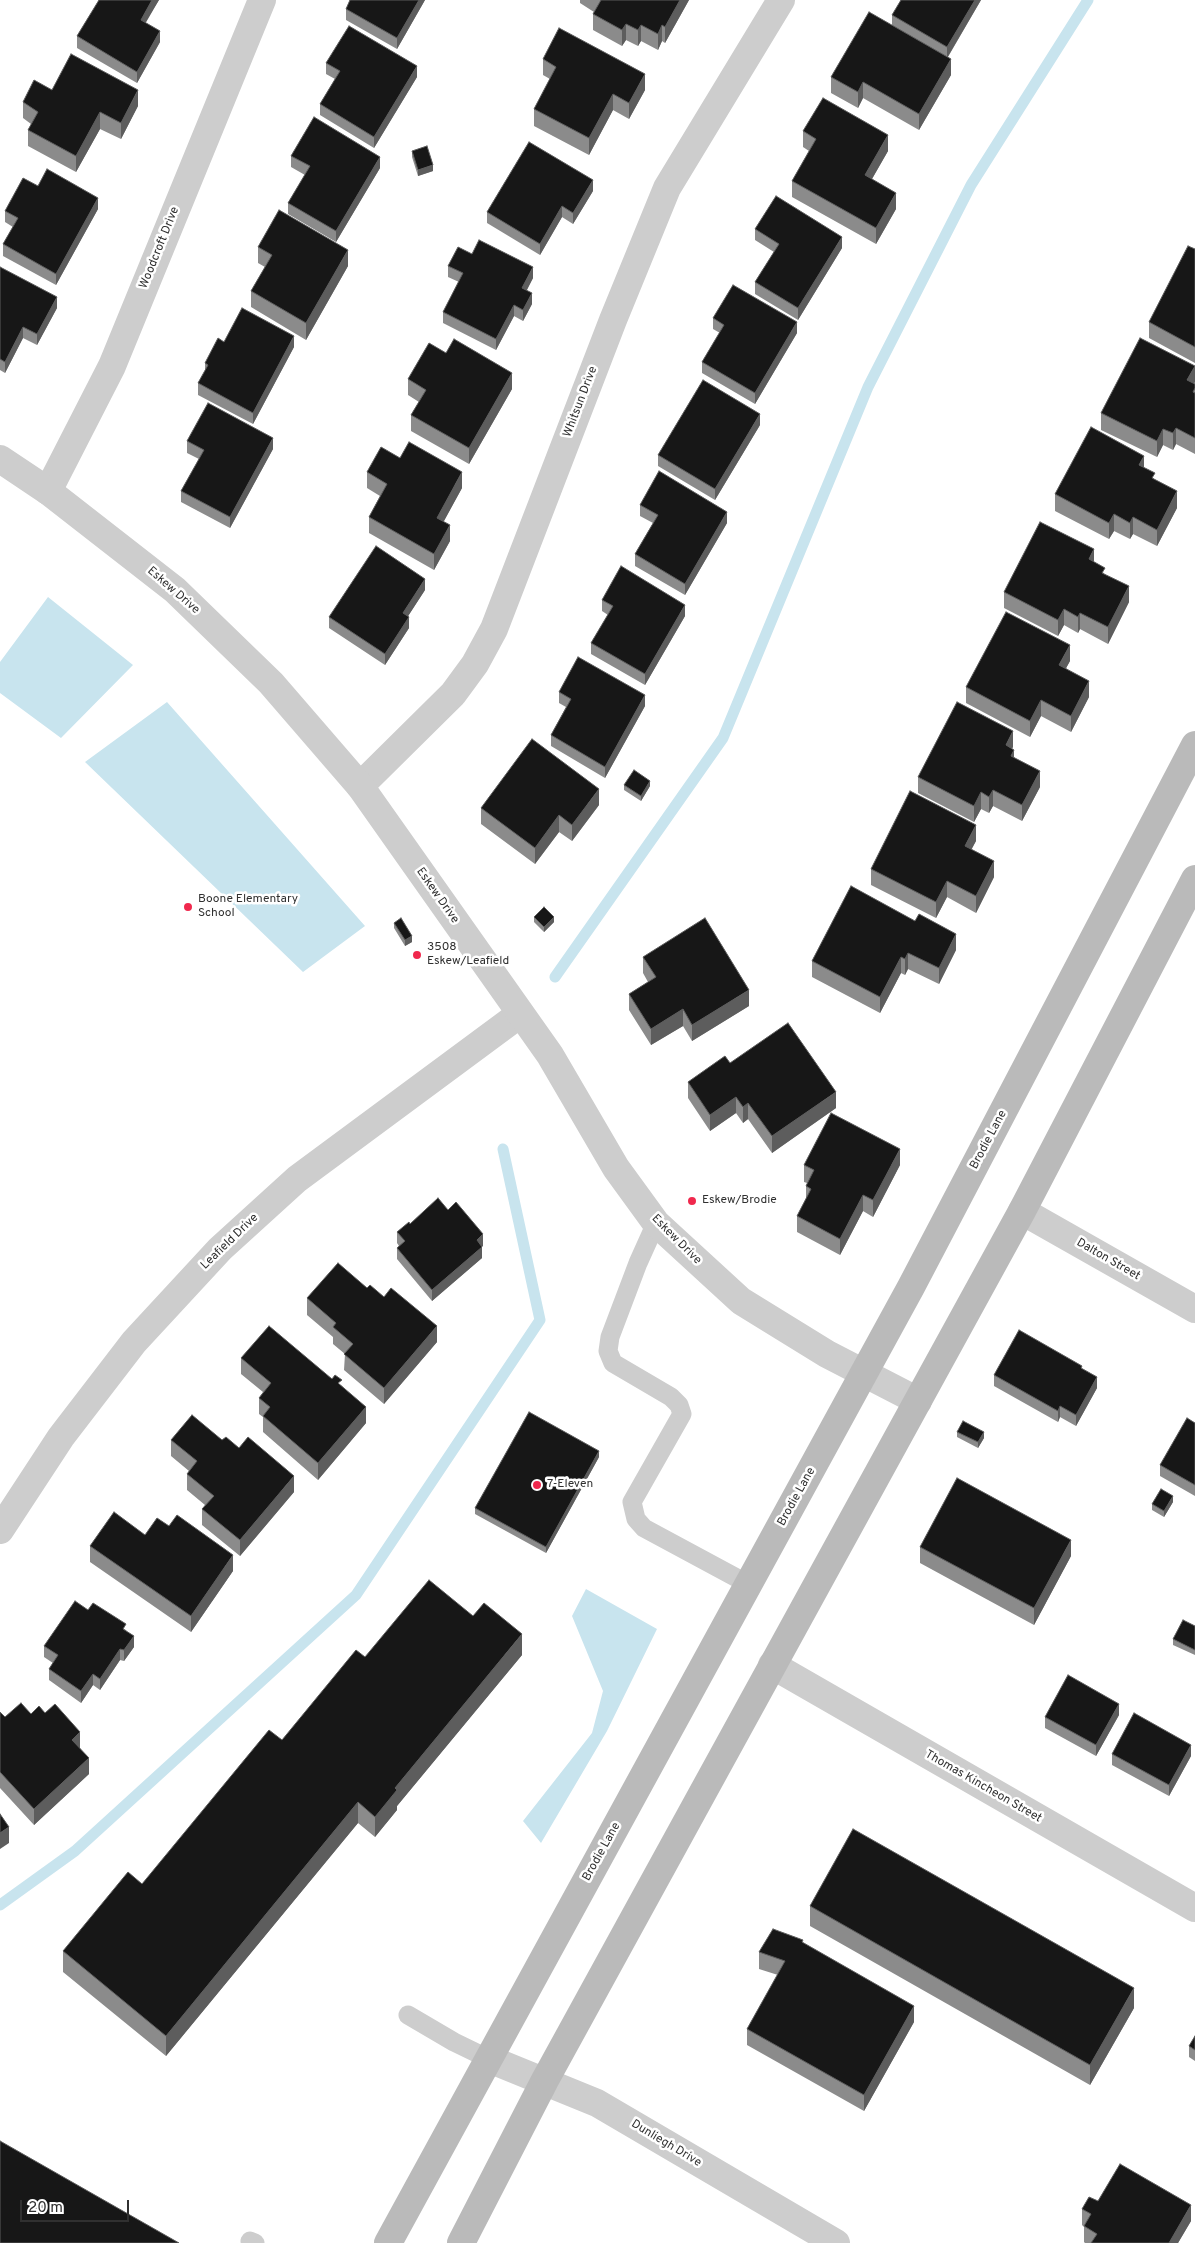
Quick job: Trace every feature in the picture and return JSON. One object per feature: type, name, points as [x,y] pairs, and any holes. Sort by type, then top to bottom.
[{"type":"main road","name":"Brodie Lane","points":[[388,2243],[864,1373],[1015,1092],[1195,745]]},
{"type":"main road","points":[[461,2243],[545,2080],[1022,1210],[1195,878]]},
{"type":"street","name":"Woodcroft Drive","points":[[48,491],[112,366],[262,0]]},
{"type":"street","name":"Whitsun Drive","points":[[360,786],[453,694],[475,664],[494,629],[613,320],[667,188],[781,0]]},
{"type":"street","name":"Eskew Drive","points":[[0,460],[48,491],[175,590],[271,683],[360,786],[550,1055],[616,1168],[656,1223],[741,1301],[797,1337],[918,1401]]},
{"type":"street","name":"Leafield Drive","points":[[0,1530],[61,1437],[134,1342],[220,1249],[298,1178],[520,1014]]},
{"type":"street","name":"Dalton Street","points":[[1022,1210],[1195,1309]]},
{"type":"street","name":"Thomas Kincheon Street","points":[[772,1665],[1195,1908]]},
{"type":"street","name":"Dunliegh Drive","points":[[489,2059],[545,2080],[597,2103],[836,2243]]},
{"type":"lane","points":[[656,1223],[634,1272],[610,1337],[608,1351],[612,1364],[671,1397],[679,1405],[682,1414],[632,1502],[636,1519],[644,1528],[748,1584]]},
{"type":"lane","points":[[408,2015],[454,2042],[489,2059]]},
{"type":"water","points":[[48,597],[133,665],[61,738],[0,693],[0,662]]},
{"type":"water","points":[[167,702],[365,926],[303,972],[85,762]]},
{"type":"water","points":[[586,1589],[657,1629],[607,1731],[541,1843],[523,1821],[592,1733],[603,1691],[572,1616]]},
{"type":"building","points":[[99,0],[152,0],[141,20],[160,31],[137,72],[77,36]]},
{"type":"building","points":[[350,0],[419,0],[397,38],[346,9]]},
{"type":"building","points":[[601,0],[680,0],[665,27],[662,25],[658,34],[641,25],[638,30],[626,24],[622,30],[593,14]]},
{"type":"building","points":[[901,0],[975,0],[947,47],[892,15]]},
{"type":"building","points":[[869,12],[951,59],[919,114],[863,82],[858,92],[831,77]]},
{"type":"building","points":[[349,26],[417,66],[374,137],[320,104],[340,71],[326,63]]},
{"type":"building","points":[[559,28],[645,74],[629,103],[613,94],[589,138],[534,109],[556,67],[543,59]]},
{"type":"building","points":[[71,54],[138,90],[121,123],[100,112],[76,156],[28,130],[38,112],[23,102],[34,80],[52,90]]},
{"type":"building","points":[[823,98],[888,135],[865,175],[896,193],[876,228],[792,181],[816,139],[803,131]]},
{"type":"building","points":[[314,117],[380,157],[336,231],[288,203],[310,166],[291,156]]},
{"type":"building","points":[[529,142],[593,180],[573,213],[562,206],[540,244],[487,212]]},
{"type":"building","points":[[427,146],[433,165],[418,170],[412,151]]},
{"type":"building","points":[[47,169],[98,198],[56,274],[3,244],[18,218],[5,211],[23,178],[38,186]]},
{"type":"building","points":[[776,196],[842,237],[798,308],[755,282],[779,244],[755,229]]},
{"type":"building","points":[[279,210],[348,250],[306,323],[251,291],[272,255],[258,247]]},
{"type":"building","points":[[479,240],[533,267],[522,288],[532,293],[523,310],[514,305],[496,339],[443,312],[463,273],[448,266],[458,247],[472,254]]},
{"type":"building","points":[[1188,246],[1195,249],[1195,347],[1149,322]]},
{"type":"building","points":[[0,267],[57,297],[37,334],[23,327],[5,362],[0,359]]},
{"type":"building","points":[[733,285],[797,322],[755,393],[702,362],[724,325],[713,318]]},
{"type":"building","points":[[242,308],[294,336],[253,413],[198,383],[208,365],[205,363],[218,338],[224,342]]},
{"type":"building","points":[[1140,338],[1195,366],[1187,380],[1195,384],[1193,392],[1195,393],[1195,438],[1176,428],[1173,433],[1163,429],[1157,441],[1101,413]]},
{"type":"building","points":[[454,339],[512,373],[469,448],[411,415],[426,390],[408,379],[429,343],[446,353]]},
{"type":"building","points":[[703,380],[760,414],[715,489],[658,455]]},
{"type":"building","points":[[208,403],[273,438],[230,517],[181,491],[204,450],[187,441]]},
{"type":"building","points":[[1091,427],[1144,456],[1139,465],[1155,473],[1152,478],[1177,491],[1157,530],[1133,517],[1130,523],[1114,514],[1109,523],[1055,494]]},
{"type":"building","points":[[409,442],[462,472],[437,518],[450,525],[434,554],[369,517],[387,484],[367,472],[381,447],[400,458]]},
{"type":"building","points":[[659,471],[727,512],[685,584],[635,554],[658,515],[640,505]]},
{"type":"building","points":[[1040,522],[1094,549],[1089,559],[1105,568],[1102,573],[1129,586],[1108,627],[1080,613],[1078,617],[1064,609],[1058,620],[1004,592]]},
{"type":"building","points":[[376,546],[425,579],[403,613],[409,617],[385,654],[329,617]]},
{"type":"building","points":[[621,566],[685,605],[645,674],[591,643],[613,606],[602,600]]},
{"type":"building","points":[[1006,612],[1070,645],[1059,665],[1089,681],[1071,716],[1041,700],[1030,721],[966,687]]},
{"type":"building","points":[[578,657],[645,695],[605,767],[551,735],[571,699],[559,692]]},
{"type":"building","points":[[957,702],[1013,731],[1006,745],[1014,750],[1011,756],[1040,771],[1022,805],[993,790],[989,797],[981,792],[974,806],[918,777]]},
{"type":"building","points":[[532,739],[599,789],[572,825],[559,815],[535,848],[481,808]]},
{"type":"building","points":[[634,770],[650,781],[641,796],[624,785]]},
{"type":"building","points":[[910,791],[976,825],[965,846],[994,861],[976,896],[947,881],[936,902],[871,869]]},
{"type":"building","points":[[851,886],[915,921],[919,914],[956,934],[939,968],[908,953],[905,959],[901,957],[880,997],[812,961]]},
{"type":"building","points":[[544,907],[554,917],[544,927],[534,917]]},
{"type":"building","points":[[401,918],[412,936],[405,940],[394,923]]},
{"type":"building","points":[[705,918],[749,990],[692,1025],[683,1009],[651,1029],[629,994],[656,977],[643,957]]},
{"type":"building","points":[[788,1023],[836,1092],[772,1136],[748,1103],[743,1107],[736,1097],[710,1115],[688,1082],[725,1056],[730,1063]]},
{"type":"building","points":[[831,1113],[900,1149],[873,1200],[863,1195],[840,1239],[797,1216],[811,1189],[806,1186],[814,1170],[804,1165]]},
{"type":"building","points":[[438,1198],[448,1210],[456,1202],[483,1234],[477,1240],[482,1247],[432,1290],[397,1248],[405,1241],[397,1232],[409,1222],[410,1224]]},
{"type":"building","points":[[338,1263],[367,1288],[370,1285],[384,1297],[391,1288],[437,1326],[384,1388],[344,1354],[353,1344],[333,1327],[336,1323],[307,1298]]},
{"type":"building","points":[[269,1326],[332,1379],[335,1375],[342,1380],[338,1383],[366,1407],[318,1463],[263,1416],[270,1407],[259,1398],[271,1383],[241,1358]]},
{"type":"building","points":[[1019,1330],[1082,1366],[1081,1368],[1097,1377],[1076,1415],[1060,1406],[1058,1411],[994,1375]]},
{"type":"building","name":"7-Eleven","points":[[529,1412],[599,1451],[546,1547],[475,1508]]},
{"type":"building","points":[[192,1415],[222,1440],[226,1437],[239,1448],[248,1437],[294,1476],[240,1540],[202,1509],[214,1496],[187,1474],[197,1461],[171,1440]]},
{"type":"building","points":[[1187,1418],[1195,1423],[1195,1485],[1160,1465]]},
{"type":"building","points":[[963,1421],[984,1432],[978,1442],[957,1432]]},
{"type":"building","points":[[957,1478],[1071,1540],[1034,1608],[920,1547]]},
{"type":"building","points":[[1161,1489],[1173,1496],[1164,1511],[1152,1504]]},
{"type":"building","points":[[114,1512],[145,1535],[157,1518],[169,1526],[177,1515],[233,1555],[191,1616],[90,1546]]},
{"type":"building","points":[[429,1580],[473,1616],[484,1603],[522,1634],[395,1788],[397,1790],[375,1817],[358,1802],[166,2036],[63,1951],[128,1872],[142,1884],[269,1730],[282,1740],[356,1650],[365,1657]]},
{"type":"building","points":[[75,1601],[88,1610],[93,1603],[126,1624],[123,1629],[134,1636],[124,1650],[120,1649],[100,1679],[93,1674],[81,1691],[49,1669],[58,1655],[44,1646]]},
{"type":"building","points":[[1183,1620],[1195,1626],[1195,1650],[1173,1639]]},
{"type":"building","points":[[1068,1675],[1119,1704],[1096,1745],[1045,1717]]},
{"type":"building","points":[[21,1703],[31,1714],[39,1706],[45,1713],[55,1704],[80,1732],[72,1740],[89,1758],[34,1809],[0,1772],[0,1712],[5,1717]]},
{"type":"building","points":[[1134,1713],[1191,1745],[1169,1785],[1112,1754]]},
{"type":"building","points":[[0,1814],[9,1827],[0,1833]]},
{"type":"building","points":[[853,1829],[1134,1988],[1090,2065],[810,1906]]},
{"type":"building","points":[[773,1929],[803,1940],[802,1942],[914,2006],[864,2095],[747,2029],[785,1961],[759,1952]]},
{"type":"building","points":[[1195,2036],[1195,2050],[1189,2046]]},
{"type":"building","points":[[0,2141],[179,2243],[0,2243]]},
{"type":"building","points":[[1120,2164],[1191,2205],[1169,2243],[1091,2243],[1097,2234],[1084,2226],[1091,2214],[1082,2209],[1089,2197],[1098,2201]]},
{"type":"waterway","points":[[555,977],[723,738],[868,387],[971,185],[1088,0]]},
{"type":"waterway","points":[[0,1905],[75,1851],[356,1595],[540,1320],[503,1149]]},
{"type":"place","name":"Boone Elementary School","points":[[188,907]]},
{"type":"place","name":"3508 Eskew/Leafield","points":[[417,955]]},
{"type":"place","name":"Eskew/Brodie","points":[[692,1201]]},
{"type":"place","name":"7-Eleven","points":[[537,1485]]}]
